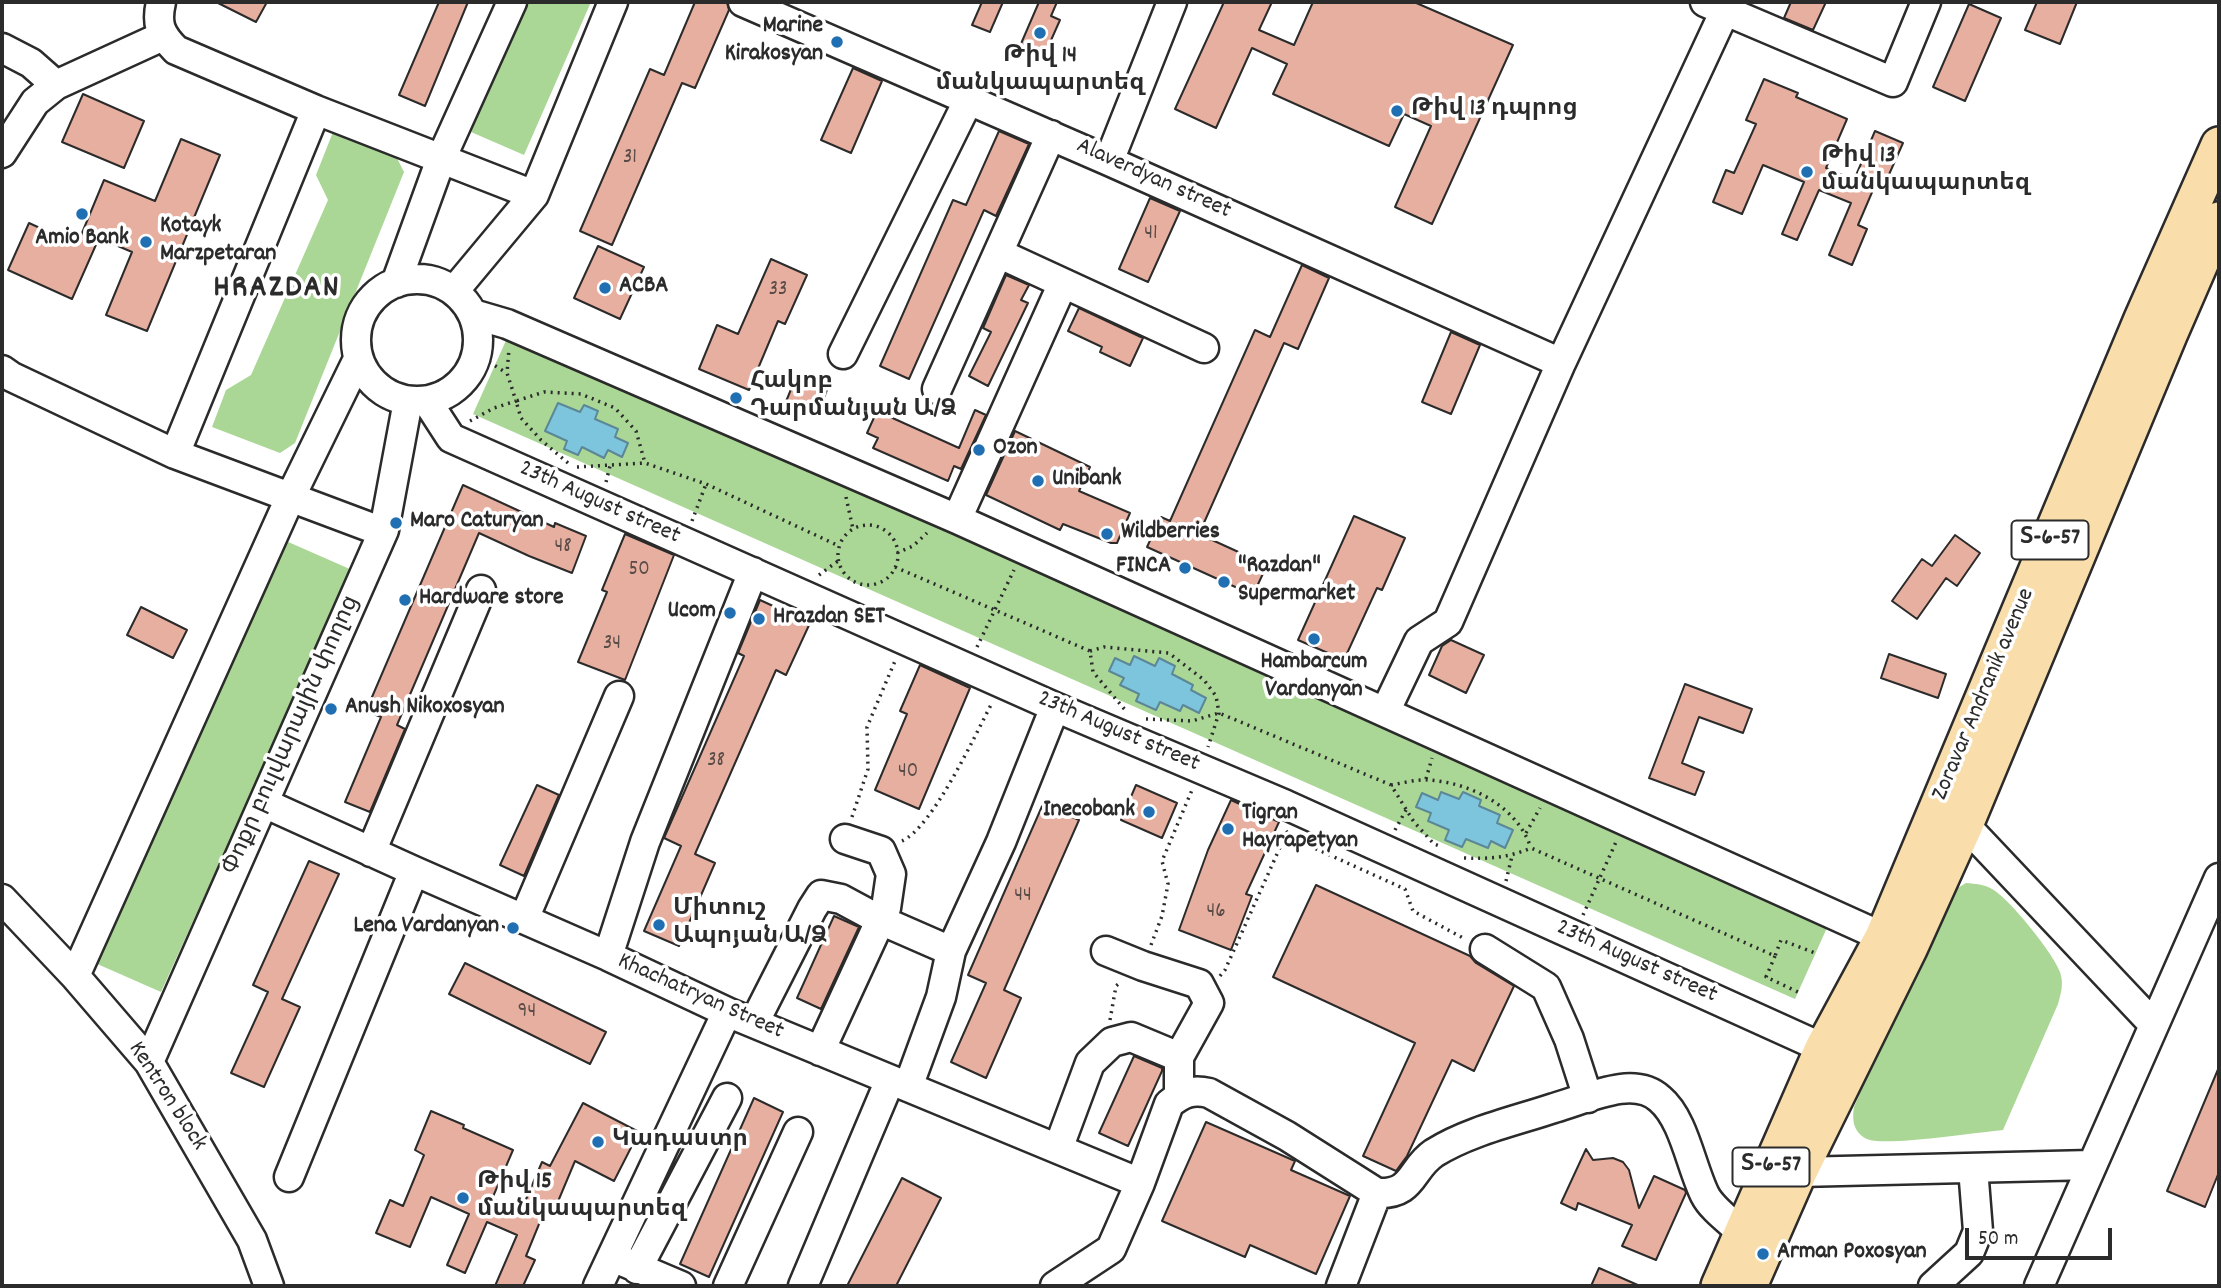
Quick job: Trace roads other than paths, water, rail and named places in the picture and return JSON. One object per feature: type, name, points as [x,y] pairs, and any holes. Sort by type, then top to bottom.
[{"type":"main road","name":"Zoravar Andranik avenue","points":[[1896,943],[2131,345],[2219,145]]},
{"type":"main road","name":"Zoravar Andranik avenue","points":[[1719,1286],[1742,1233],[1896,943],[1965,825],[2219,220]]},
{"type":"main road","name":"Zoravar Andranik avenue","points":[[1749,1286],[1798,1172],[1838,1055]]},
{"type":"street","points":[[161,2],[159,20],[163,36],[176,50],[316,110],[534,195]]},
{"type":"street","points":[[396,283],[441,159],[512,2]]},
{"type":"street","points":[[454,291],[534,195],[613,2]]},
{"type":"street","name":"Alaverdyan street","points":[[743,2],[1051,135],[1561,363]]},
{"type":"street","points":[[1109,161],[1172,2]]},
{"type":"street","points":[[1385,712],[1419,641],[1448,622],[1719,5],[1893,82],[1926,2]]},
{"type":"street","points":[[2,153],[35,102],[56,85],[163,36]]},
{"type":"street","points":[[2,48],[31,63],[56,85]]},
{"type":"street","points":[[843,354],[968,100]]},
{"type":"street","points":[[175,454],[316,110]]},
{"type":"street","points":[[937,389],[1051,135]]},
{"type":"street","points":[[998,253],[1204,348]]},
{"type":"street","points":[[411,279],[441,284],[454,291],[473,314],[478,331],[477,355],[467,376],[449,393],[417,401],[391,396],[377,387],[365,374],[358,359],[355,335],[362,313],[376,295],[396,283],[411,279]]},
{"type":"street","points":[[957,519],[1063,283]]},
{"type":"street","points":[[473,314],[519,330],[957,519],[1896,943]]},
{"type":"street","points":[[75,976],[290,498],[358,359]]},
{"type":"street","points":[[2,370],[175,454],[383,532]]},
{"type":"street","name":"Փոքր բուլվարային փողոց","points":[[149,1062],[383,532],[417,401]]},
{"type":"street","name":"23th August street","points":[[417,401],[451,438],[1055,707],[1286,805],[1838,1055]]},
{"type":"street","points":[[608,956],[645,842],[753,572]]},
{"type":"street","points":[[371,852],[481,590]]},
{"type":"street","points":[[524,919],[619,696]]},
{"type":"street","points":[[803,1286],[942,997],[951,951],[1001,842],[1055,707]]},
{"type":"street","name":"Khachatryan Street","points":[[264,803],[727,1012],[1140,1183]]},
{"type":"street","points":[[1965,825],[2154,1025]]},
{"type":"street","points":[[820,1051],[886,908],[891,874],[881,851],[845,839]]},
{"type":"street","points":[[289,1177],[414,871]]},
{"type":"street","points":[[2039,1286],[2219,878]]},
{"type":"street","points":[[754,1023],[821,895],[841,899],[880,920],[951,951]]},
{"type":"street","name":"Kentron block","points":[[2,899],[75,976],[149,1062],[253,1240],[269,1286]]},
{"type":"street","points":[[1485,949],[1546,987],[1569,1039],[1588,1098]]},
{"type":"street","points":[[1106,951],[1199,984],[1209,1003],[1179,1057],[1179,1096]]},
{"type":"street","points":[[625,1263],[653,1170],[727,1012]]},
{"type":"street","points":[[1058,1149],[1090,1063],[1112,1042],[1131,1037],[1179,1057]]},
{"type":"street","points":[[1055,1286],[1111,1249],[1140,1183],[1169,1104],[1179,1096],[1196,1090],[1209,1093],[1287,1136],[1377,1193],[1390,1194],[1404,1188],[1432,1154],[1456,1142],[1588,1098],[1621,1089],[1645,1089],[1661,1100],[1673,1114],[1706,1198],[1742,1233]]},
{"type":"street","points":[[598,1286],[625,1263],[684,1181],[727,1098]]},
{"type":"street","points":[[728,1286],[798,1132]]},
{"type":"street","points":[[1798,1172],[2091,1165]]},
{"type":"street","points":[[1933,1286],[1969,1253],[1978,1231],[1973,1168]]},
{"type":"street","points":[[653,1170],[684,1181]]},
{"type":"street","points":[[1341,1286],[1377,1193]]},
{"type":"street","points":[[625,1263],[681,1286]]},
{"type":"water","points":[[558,403],[580,412],[584,405],[598,411],[595,419],[618,429],[615,437],[628,443],[622,457],[608,450],[604,458],[582,447],[578,455],[564,449],[567,441],[545,431]]},
{"type":"water","points":[[1134,656],[1155,666],[1159,658],[1175,666],[1172,674],[1193,685],[1191,690],[1206,698],[1199,713],[1183,705],[1180,711],[1160,702],[1156,710],[1136,701],[1139,694],[1120,685],[1124,678],[1109,671],[1115,658],[1130,665]]},
{"type":"water","points":[[1441,792],[1459,799],[1463,792],[1481,800],[1479,806],[1500,815],[1497,823],[1513,830],[1505,848],[1491,841],[1488,848],[1466,839],[1462,847],[1445,840],[1449,830],[1428,821],[1431,813],[1416,807],[1422,793],[1438,800]]},
{"type":"place","name":"Թիվ 14 մանկապարտեզ","points":[[1040,33]]},
{"type":"place","name":"Marine Kirakosyan","points":[[837,42]]},
{"type":"place","name":"Թիվ 13 դպրոց","points":[[1397,111]]},
{"type":"place","name":"Թիվ 13 մանկապարտեզ","points":[[1807,172]]},
{"type":"place","name":"Amio Bank","points":[[82,214]]},
{"type":"place","name":"Kotayk Marzpetaran","points":[[146,242]]},
{"type":"place","name":"ACBA","points":[[605,288]]},
{"type":"place","name":"Հակոբ Դարմանյան Ա/Ձ","points":[[736,398]]},
{"type":"place","name":"Ozon","points":[[979,450]]},
{"type":"place","name":"Unibank","points":[[1038,481]]},
{"type":"place","name":"Maro Caturyan","points":[[396,523]]},
{"type":"place","name":"Wildberries","points":[[1107,534]]},
{"type":"place","name":"FINCA","points":[[1185,568]]},
{"type":"place","name":"\"Razdan\" Supermarket","points":[[1224,582]]},
{"type":"place","name":"Hardware store","points":[[405,600]]},
{"type":"place","name":"Ucom","points":[[730,613]]},
{"type":"place","name":"Hrazdan SET","points":[[759,619]]},
{"type":"place","name":"Hambarcum Vardanyan","points":[[1314,639]]},
{"type":"place","name":"Anush Nikoxosyan","points":[[331,709]]},
{"type":"place","name":"Inecobank","points":[[1149,812]]},
{"type":"place","name":"Tigran Hayrapetyan","points":[[1228,829]]},
{"type":"place","name":"Միտուշ Ապոյան Ա/Ձ","points":[[659,925]]},
{"type":"place","name":"Lena Vardanyan","points":[[513,928]]},
{"type":"place","name":"Կադաստր","points":[[598,1142]]},
{"type":"place","name":"Թիվ 15 մանկապարտեզ","points":[[463,1198]]},
{"type":"place","name":"Arman Poxosyan","points":[[1763,1254]]},
{"type":"district","name":"HRAZDAN","points":[[277,291]]}]
